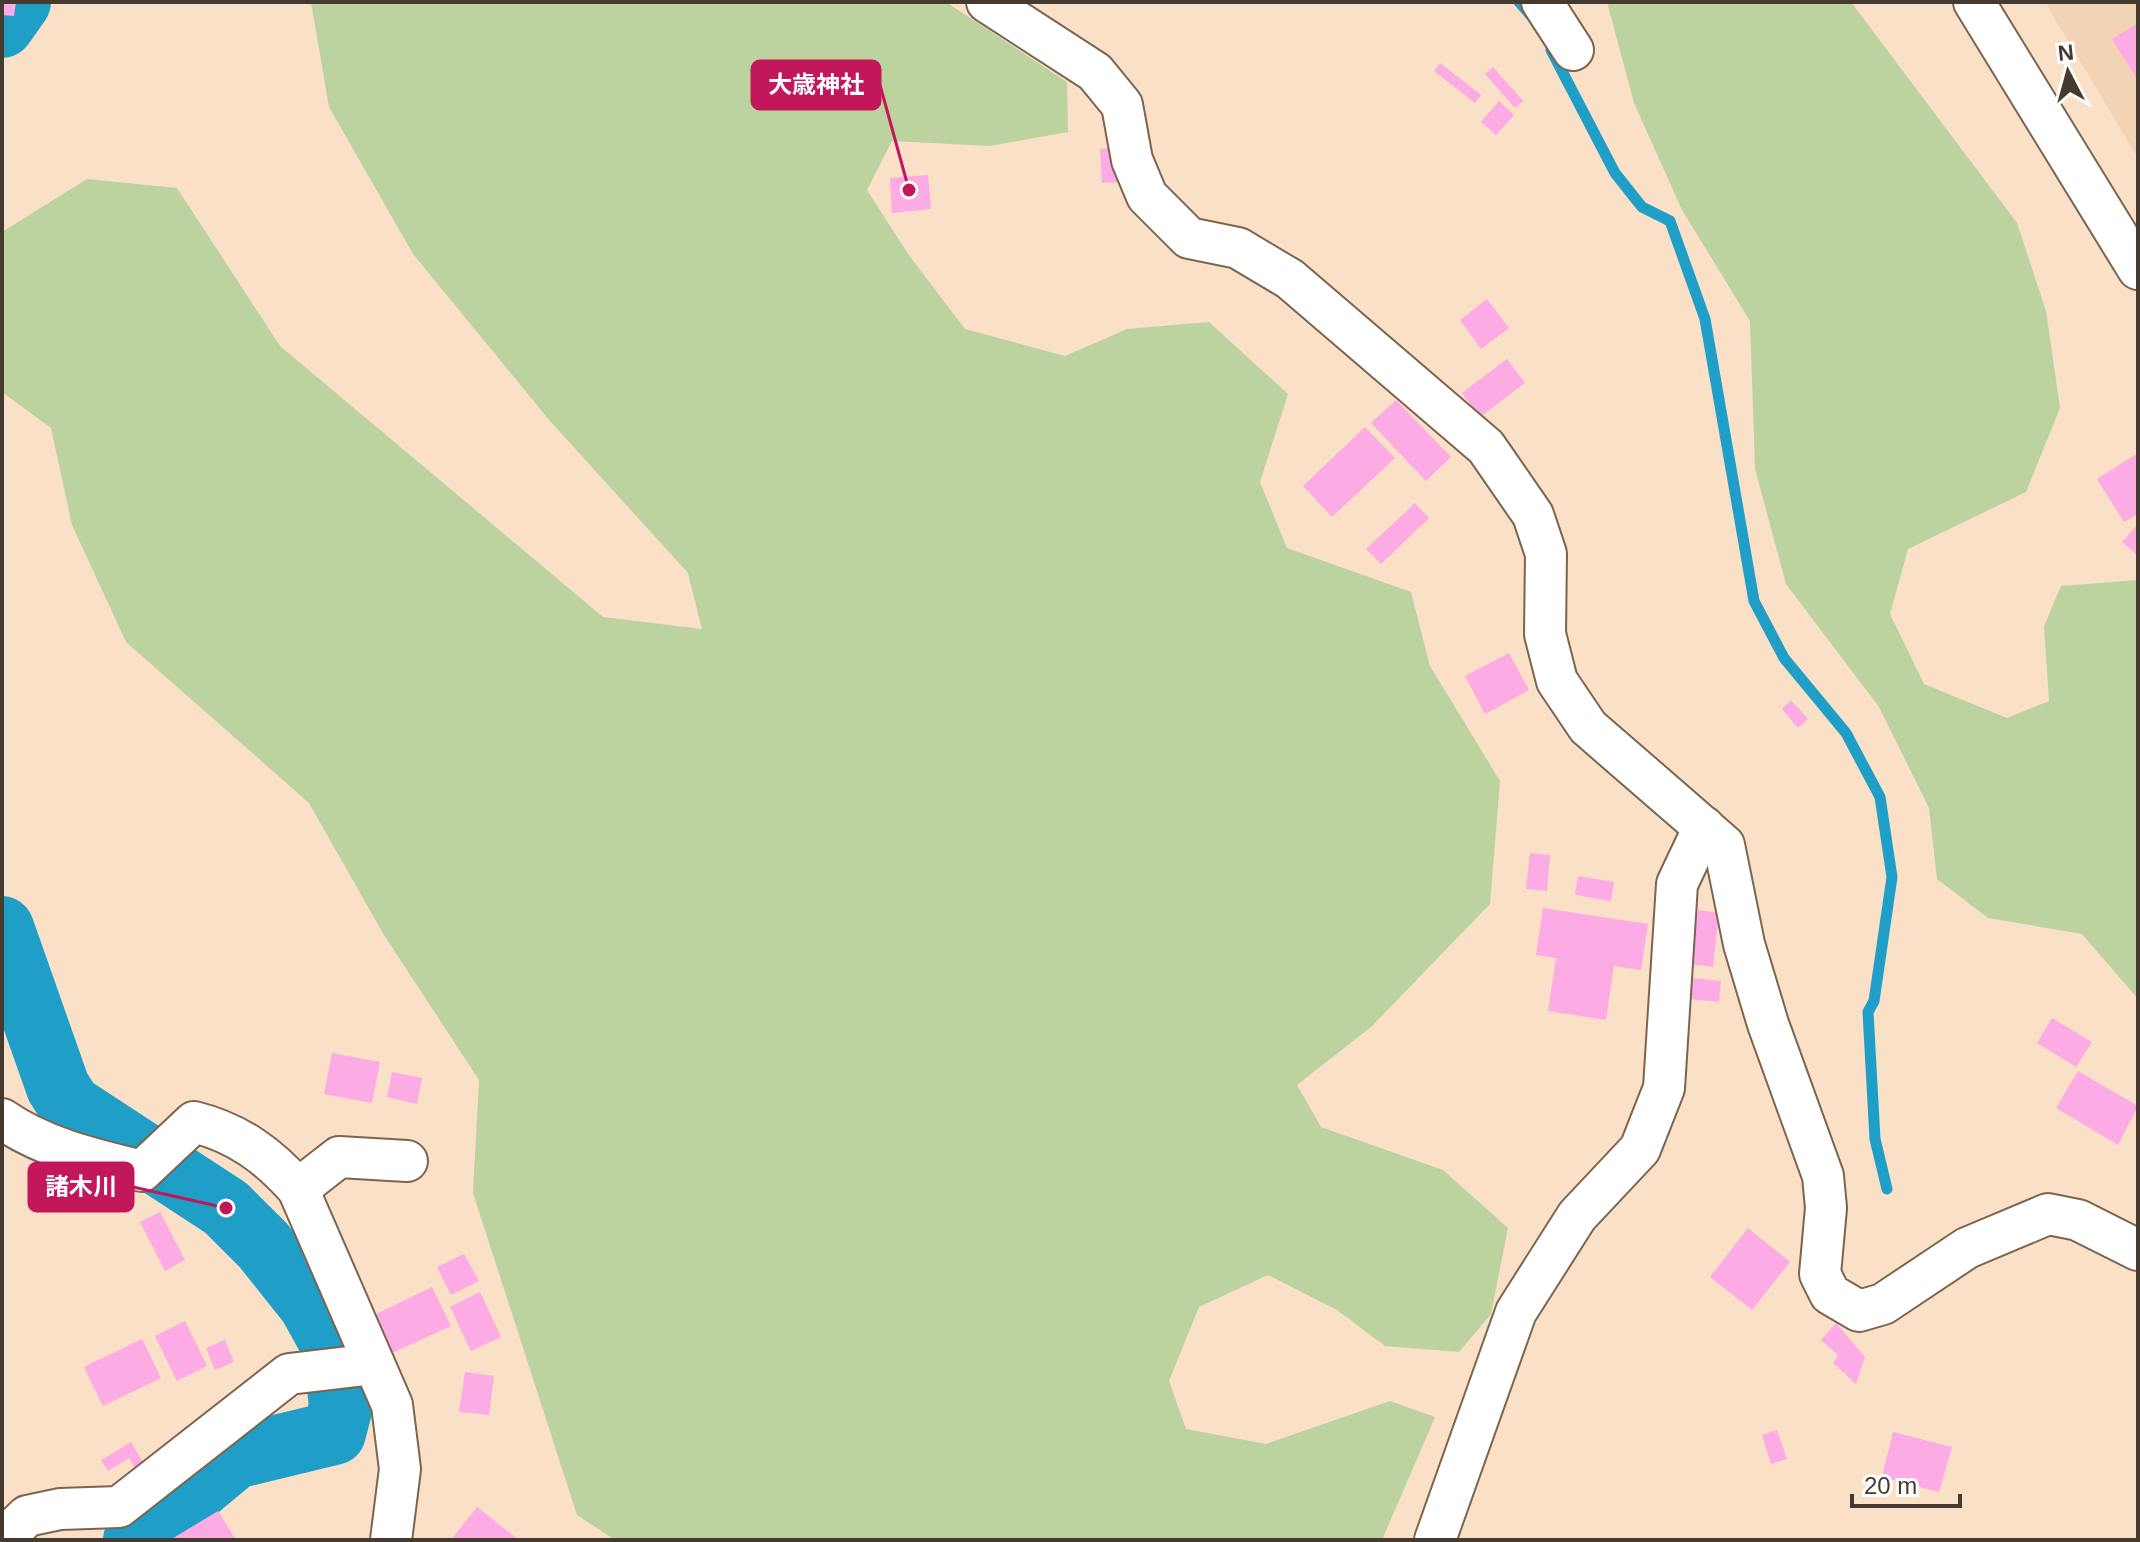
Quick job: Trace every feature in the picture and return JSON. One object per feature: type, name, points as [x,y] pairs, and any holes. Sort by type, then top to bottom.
[{"type":"street","points":[[987,2],[1095,72],[1122,105],[1132,160],[1147,196],[1189,238],[1238,248],[1290,279],[1486,447],[1533,515],[1546,554],[1545,634],[1557,681],[1588,727],[1724,845],[1744,944],[1768,1024],[1823,1176],[1826,1208],[1820,1274],[1830,1294],[1859,1311],[1883,1304],[1967,1248],[2048,1214],[2078,1220],[2138,1250]]},
{"type":"street","points":[[1542,2],[1573,50]]},
{"type":"street","points":[[1974,2],[2138,269]]},
{"type":"street","points":[[1435,1540],[1516,1312],[1577,1216],[1640,1149],[1664,1088],[1677,884],[1704,827]]},
{"type":"street","points":[[2,1119],[27,1136],[82,1156],[142,1171],[194,1122],[227,1131],[275,1163],[298,1189],[392,1405],[400,1469],[391,1540]]},
{"type":"street","points":[[298,1189],[339,1157],[407,1161]]},
{"type":"street","points":[[2,1540],[27,1516],[60,1509],[119,1507],[289,1374],[374,1364]]},
{"type":"shaded area","points":[[2045,2],[2138,2],[2138,158]]},
{"type":"green space","points":[[311,2],[946,2],[1067,82],[1068,132],[990,146],[892,141],[867,190],[908,254],[965,329],[1065,356],[1127,329],[1209,322],[1288,394],[1260,482],[1287,548],[1411,592],[1430,666],[1500,781],[1490,904],[1371,1027],[1297,1085],[1321,1127],[1443,1170],[1508,1228],[1491,1314],[1459,1352],[1385,1346],[1337,1310],[1268,1275],[1199,1307],[1169,1381],[1186,1429],[1266,1444],[1390,1401],[1435,1417],[1382,1540],[615,1540],[577,1515],[473,1193],[479,1080],[384,935],[309,803],[126,642],[72,525],[51,428],[2,392],[2,232],[87,179],[177,188],[280,346],[603,617],[702,629],[688,573],[550,421],[413,254],[329,107]]},
{"type":"green space","points":[[1607,2],[1851,2],[2017,223],[2046,311],[2060,408],[2026,492],[1908,549],[1890,614],[1924,684],[2007,718],[2049,701],[2044,626],[2061,586],[2138,580],[2138,999],[2082,934],[1988,918],[1937,879],[1929,808],[1879,707],[1786,584],[1755,469],[1750,321],[1682,210],[1634,103]]},
{"type":"building","points":[[2,2],[16,2],[14,16],[2,15]]},
{"type":"building","points":[[2138,23],[2138,81],[2112,39]]},
{"type":"building","points":[[1440,63],[1481,95],[1475,103],[1434,71]]},
{"type":"building","points":[[1493,67],[1523,101],[1515,108],[1485,74]]},
{"type":"building","points":[[1499,101],[1514,115],[1496,135],[1481,122]]},
{"type":"building","points":[[1121,147],[1123,182],[1102,183],[1100,149]]},
{"type":"building","points":[[928,175],[931,209],[892,213],[890,178]]},
{"type":"building","points":[[1487,299],[1509,328],[1481,349],[1460,320]]},
{"type":"building","points":[[1507,359],[1525,383],[1480,417],[1462,393]]},
{"type":"building","points":[[1396,400],[1451,457],[1426,481],[1371,423]]},
{"type":"building","points":[[1365,427],[1395,458],[1332,517],[1303,486]]},
{"type":"building","points":[[2138,453],[2138,514],[2124,522],[2097,479]]},
{"type":"building","points":[[1415,503],[1429,518],[1381,564],[1366,549]]},
{"type":"building","points":[[2138,524],[2138,553],[2137,555],[2122,542]]},
{"type":"building","points":[[1509,653],[1529,690],[1485,714],[1465,676]]},
{"type":"building","points":[[1791,700],[1808,719],[1798,728],[1782,709]]},
{"type":"building","points":[[1530,853],[1550,855],[1547,891],[1526,889]]},
{"type":"building","points":[[1578,876],[1614,882],[1611,901],[1575,895]]},
{"type":"building","points":[[1543,908],[1648,924],[1641,970],[1614,966],[1606,1020],[1548,1011],[1556,958],[1536,955]]},
{"type":"building","points":[[1698,910],[1719,913],[1713,967],[1690,964]]},
{"type":"building","points":[[1692,978],[1721,981],[1719,1002],[1690,999]]},
{"type":"building","points":[[2052,1018],[2092,1042],[2076,1067],[2037,1043]]},
{"type":"building","points":[[332,1053],[380,1062],[372,1103],[324,1094]]},
{"type":"building","points":[[2078,1071],[2138,1106],[2118,1145],[2056,1108]]},
{"type":"building","points":[[392,1072],[422,1078],[417,1104],[387,1097]]},
{"type":"building","points":[[160,1212],[185,1260],[165,1271],[140,1222]]},
{"type":"building","points":[[1748,1228],[1790,1262],[1752,1310],[1710,1277]]},
{"type":"building","points":[[464,1254],[479,1281],[451,1295],[437,1267]]},
{"type":"building","points":[[432,1287],[451,1326],[390,1354],[372,1316]]},
{"type":"building","points":[[480,1292],[501,1337],[471,1351],[450,1307]]},
{"type":"building","points":[[185,1321],[207,1366],[177,1381],[155,1336]]},
{"type":"building","points":[[1836,1323],[1865,1357],[1856,1384],[1833,1363],[1838,1355],[1821,1340]]},
{"type":"building","points":[[142,1339],[161,1378],[103,1406],[84,1367]]},
{"type":"building","points":[[225,1340],[234,1362],[215,1370],[206,1348]]},
{"type":"building","points":[[465,1372],[494,1376],[489,1415],[459,1412]]},
{"type":"building","points":[[1777,1430],[1787,1459],[1771,1464],[1762,1435]]},
{"type":"building","points":[[1893,1432],[1952,1447],[1939,1492],[1882,1477]]},
{"type":"building","points":[[131,1442],[147,1469],[138,1474],[129,1458],[108,1471],[101,1460]]},
{"type":"building","points":[[477,1507],[519,1540],[451,1540]]},
{"type":"building","points":[[218,1511],[236,1540],[170,1540]]},
{"type":"waterway","points":[[2,26],[19,2]]},
{"type":"waterway","points":[[1519,2],[1533,18]]},
{"type":"waterway","points":[[1551,50],[1615,173],[1642,207],[1670,221],[1705,319],[1754,601],[1784,658],[1846,733],[1880,797],[1892,877],[1874,1001],[1868,1012],[1875,1139],[1887,1189]]},
{"type":"waterway","points":[[2,928],[58,1087],[70,1106],[226,1208],[263,1245],[310,1304],[335,1349],[341,1406],[334,1433],[235,1457],[135,1540]]},
{"type":"place","name":"大歳神社","points":[[909,190]]},
{"type":"place","name":"諸木川","points":[[226,1208]]}]
